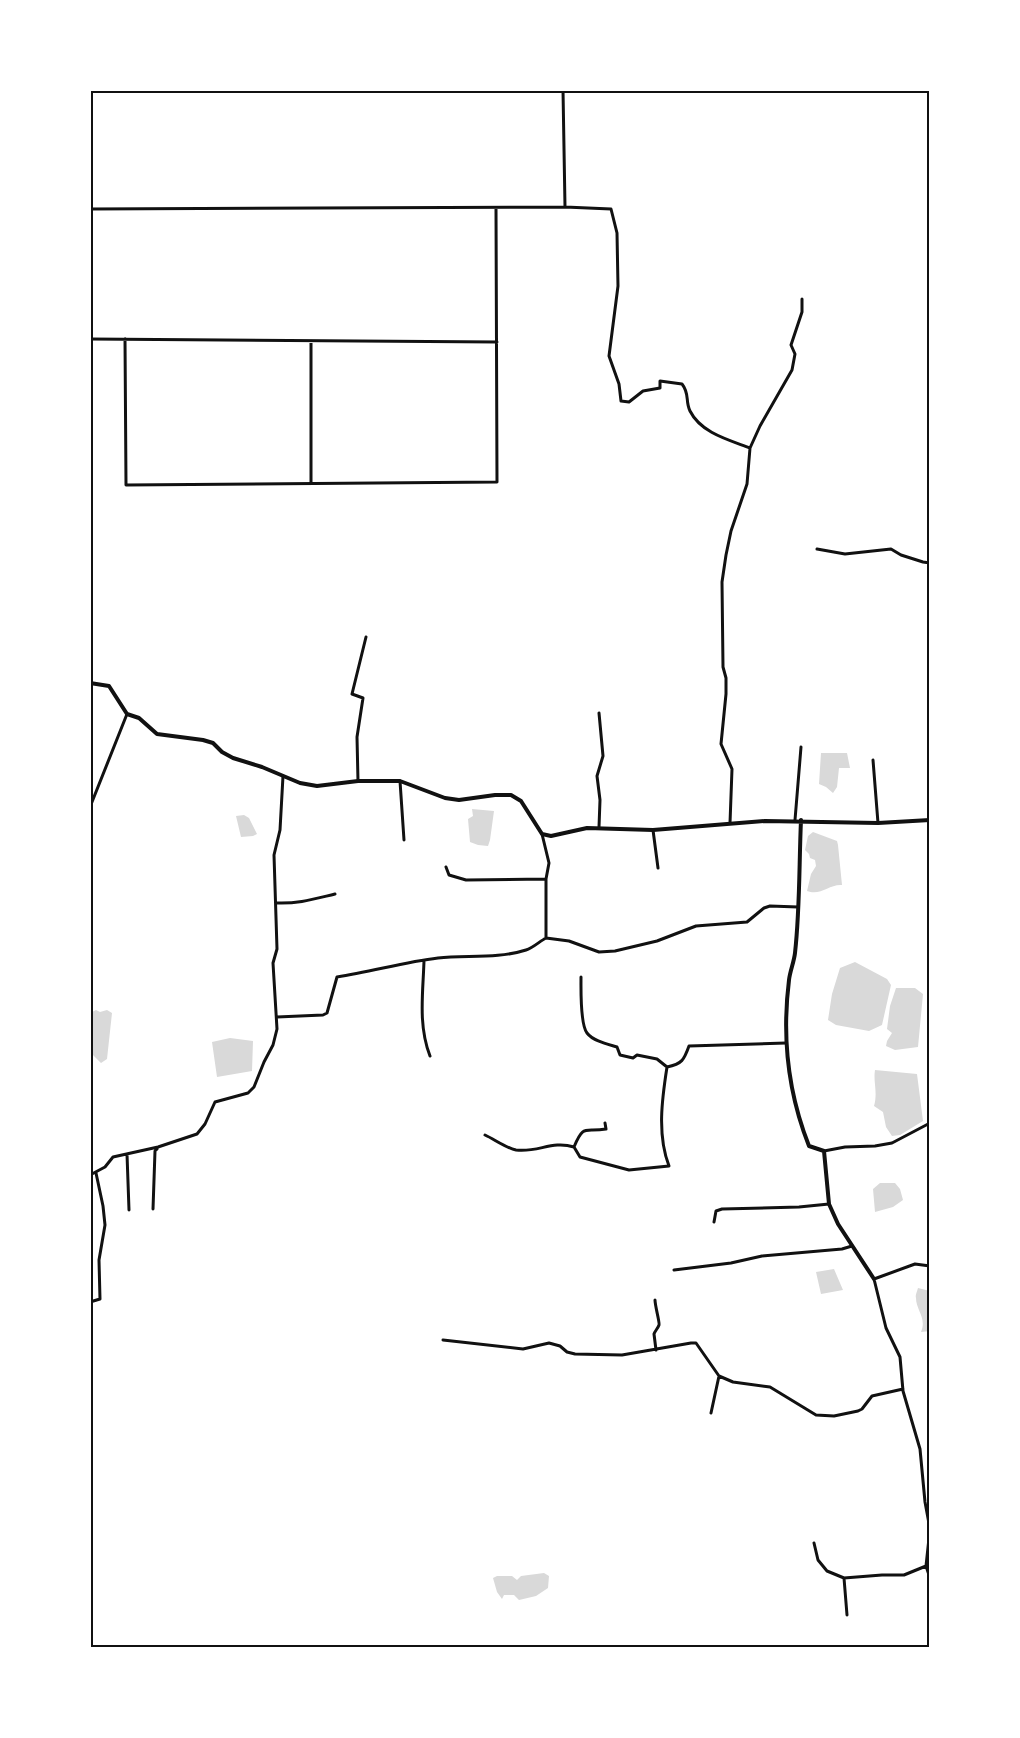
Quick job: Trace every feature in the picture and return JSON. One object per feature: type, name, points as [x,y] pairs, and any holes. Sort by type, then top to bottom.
[{"type":"street","points":[[563,90],[565,207]]},
{"type":"street","points":[[90,209],[565,207],[611,209],[617,233],[618,286],[609,356],[619,384],[621,401],[629,402],[643,391],[660,388],[660,381],[682,384],[688,391],[690,410],[701,426],[750,448]]},
{"type":"street","points":[[125,339],[126,485],[497,482],[496,209]]},
{"type":"street","points":[[730,823],[732,769],[721,744],[726,694],[723,667],[722,582],[731,531],[747,484],[750,448],[792,370],[795,354],[790,345],[802,312],[802,299]]},
{"type":"street","points":[[90,339],[497,342]]},
{"type":"street","points":[[311,341],[311,482]]},
{"type":"street","points":[[817,549],[845,554],[891,549],[923,562],[930,562]]},
{"type":"street","points":[[358,781],[357,737],[363,698],[352,694],[366,636]]},
{"type":"street","points":[[90,683],[109,686],[127,714],[139,718],[157,734],[213,743],[233,758],[300,783],[316,786],[358,781],[400,782],[445,798],[459,800],[510,795],[521,801],[542,834],[549,863],[546,879],[546,938]]},
{"type":"street","points":[[599,713],[603,756],[597,777],[600,800],[599,827]]},
{"type":"street","points":[[90,807],[127,714]]},
{"type":"street","points":[[801,747],[798,907],[795,954],[789,979],[786,1043],[789,1074],[804,1132],[809,1146],[824,1152],[845,1147],[892,1143],[930,1123]]},
{"type":"street","points":[[873,760],[878,823]]},
{"type":"street","points":[[90,1174],[105,1167],[113,1157],[158,1147],[197,1134],[205,1124],[214,1102],[248,1093],[254,1087],[273,1045],[277,1029],[273,963],[277,949],[274,855],[281,820],[283,776]]},
{"type":"street","points":[[400,782],[404,840]]},
{"type":"street","points":[[542,834],[551,836],[599,827],[653,830],[798,820],[878,823],[930,820]]},
{"type":"street","points":[[653,830],[658,868]]},
{"type":"street","points":[[446,867],[449,875],[466,880],[546,879]]},
{"type":"street","points":[[276,903],[294,904],[335,894]]},
{"type":"street","points":[[277,1017],[327,1013],[337,977],[438,958],[506,954],[529,950],[546,938],[569,941],[599,952],[615,951],[657,941],[696,926],[747,922],[755,914],[770,906],[798,907]]},
{"type":"street","points":[[424,961],[422,1017],[424,1041],[430,1056]]},
{"type":"street","points":[[581,977],[585,1031],[592,1038],[616,1047],[620,1054],[633,1058],[637,1055],[657,1059],[667,1067]]},
{"type":"street","points":[[667,1067],[680,1064],[685,1059],[689,1046],[786,1043]]},
{"type":"street","points":[[485,1134],[514,1150],[529,1150],[561,1143],[574,1147],[580,1157],[630,1170],[669,1166],[662,1135],[662,1094],[667,1067]]},
{"type":"street","points":[[574,1147],[580,1133],[586,1128],[606,1129],[605,1123]]},
{"type":"street","points":[[153,1209],[153,1170],[155,1151],[158,1147]]},
{"type":"street","points":[[824,1152],[829,1204],[838,1224],[874,1279],[886,1328],[900,1358],[903,1389],[923,1465],[925,1502],[930,1529],[927,1566],[930,1578]]},
{"type":"street","points":[[127,1155],[129,1210]]},
{"type":"street","points":[[90,1302],[100,1299],[99,1260],[105,1225],[96,1173]]},
{"type":"street","points":[[714,1222],[716,1211],[722,1209],[829,1204]]},
{"type":"street","points":[[674,1270],[731,1263],[762,1256],[842,1249],[852,1246]]},
{"type":"street","points":[[874,1279],[915,1264],[930,1266]]},
{"type":"street","points":[[655,1300],[660,1322],[654,1334],[656,1350]]},
{"type":"street","points":[[443,1340],[523,1349],[549,1343],[575,1354],[622,1355],[696,1343],[719,1376],[733,1382],[770,1388],[816,1415],[834,1416],[858,1411],[872,1396],[903,1389]]},
{"type":"street","points":[[711,1413],[719,1376]]},
{"type":"street","points":[[814,1543],[818,1560],[827,1571],[844,1578],[904,1575],[927,1566]]},
{"type":"street","points":[[844,1578],[847,1615]]},
{"type":"shaded area","points":[[821,753],[847,753],[850,768],[839,768],[837,787],[833,793],[819,784]]},
{"type":"shaded area","points":[[472,809],[494,811],[488,846],[470,842],[468,819],[473,816]]},
{"type":"shaded area","points":[[244,815],[249,818],[257,834],[241,837],[236,816]]},
{"type":"shaded area","points":[[813,832],[837,841],[842,885],[817,892],[807,891],[811,874],[816,866],[815,860],[810,858],[805,850],[808,836]]},
{"type":"shaded area","points":[[855,962],[887,979],[891,985],[882,1025],[869,1031],[836,1025],[828,1020],[832,994],[840,968]]},
{"type":"shaded area","points":[[896,988],[915,988],[923,994],[918,1047],[895,1050],[886,1046],[892,1033],[887,1029],[890,1006]]},
{"type":"shaded area","points":[[96,1010],[100,1012],[107,1010],[112,1013],[107,1059],[101,1063],[90,1052],[90,1013]]},
{"type":"shaded area","points":[[230,1038],[253,1041],[252,1071],[217,1077],[212,1042]]},
{"type":"shaded area","points":[[875,1070],[917,1074],[923,1121],[900,1135],[892,1136],[886,1127],[883,1112],[874,1106]]},
{"type":"shaded area","points":[[880,1183],[895,1183],[900,1189],[903,1200],[893,1207],[875,1212],[873,1189]]},
{"type":"shaded area","points":[[834,1269],[843,1290],[821,1294],[816,1272]]},
{"type":"shaded area","points":[[918,1288],[930,1291],[930,1331],[921,1332],[923,1322],[916,1302]]},
{"type":"shaded area","points":[[544,1573],[549,1576],[548,1588],[536,1596],[519,1600],[514,1595],[504,1595],[502,1599],[497,1592],[493,1578],[512,1576],[517,1580],[521,1576]]}]
